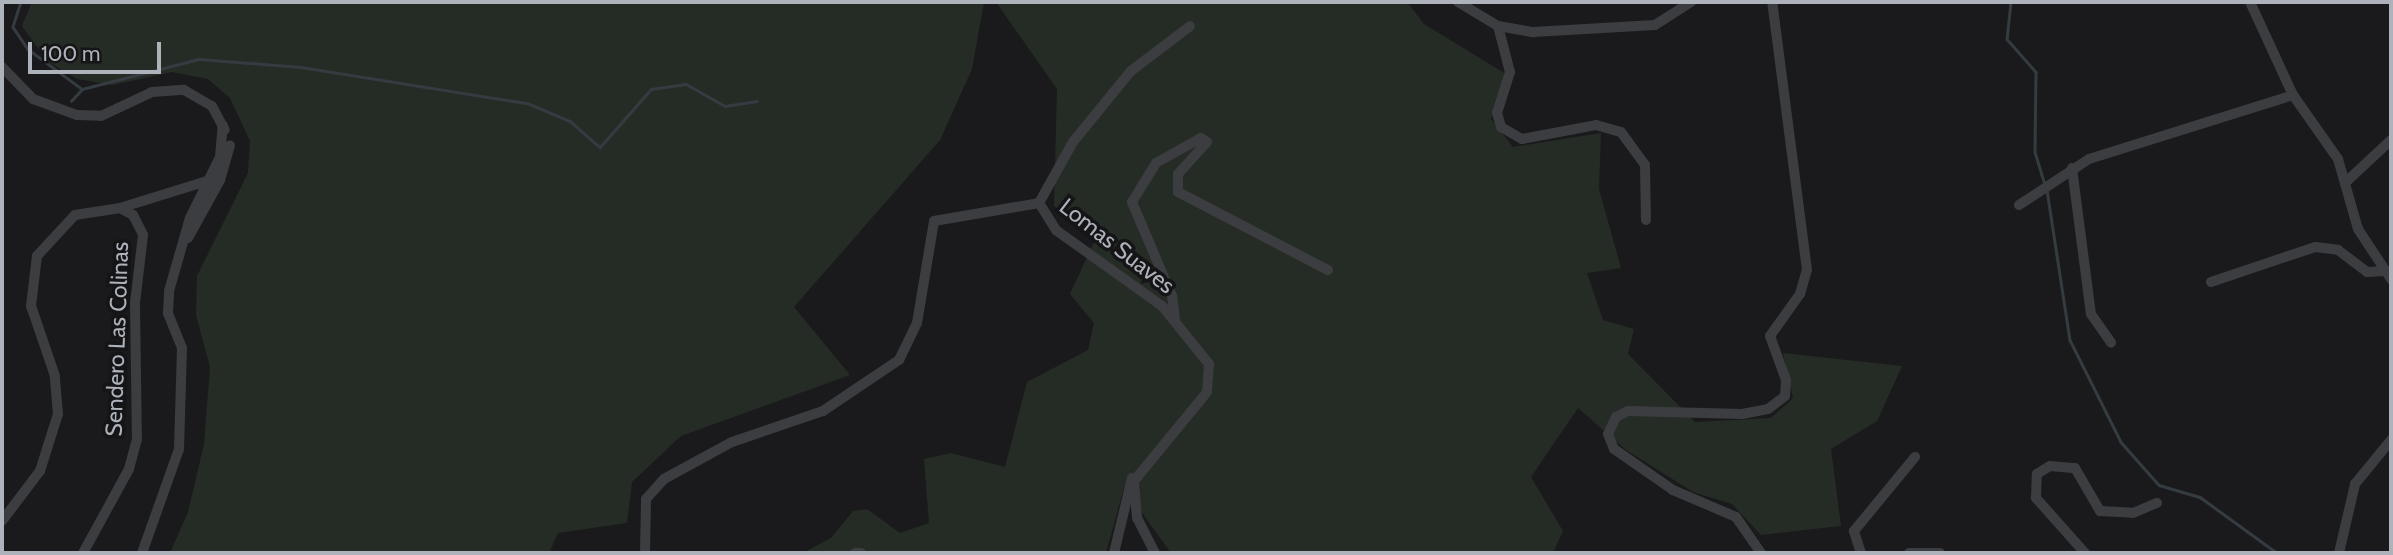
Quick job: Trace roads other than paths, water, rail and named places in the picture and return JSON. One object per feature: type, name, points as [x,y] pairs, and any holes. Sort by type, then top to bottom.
[{"type":"street","points":[[1458,2],[1498,26],[1533,32],[1651,26],[1690,2]]},
{"type":"street","points":[[1761,553],[1736,517],[1673,490],[1614,449],[1608,434],[1612,421],[1628,411],[1752,413],[1785,396],[1786,380],[1770,336],[1803,289],[1807,270],[1772,2]]},
{"type":"street","points":[[2250,2],[2293,95],[2334,152],[2346,182],[2357,229],[2389,275]]},
{"type":"street","name":"Lomas Suaves","points":[[1136,472],[1210,382],[1205,356],[1174,319],[1136,284],[1056,230],[1039,203],[1073,142],[1131,72],[1190,26]]},
{"type":"street","points":[[1498,26],[1510,72],[1497,113],[1501,127],[1522,139],[1596,125],[1621,132],[1645,165],[1646,220]]},
{"type":"street","points":[[2,67],[33,99],[65,113],[101,116],[152,92],[176,89],[205,101],[223,125],[224,142],[215,179],[176,259],[168,313],[181,348],[179,449],[142,553]]},
{"type":"street","points":[[2019,205],[2071,168],[2293,95]]},
{"type":"street","points":[[1174,319],[1172,296],[1132,202],[1156,163],[1200,138],[1207,142],[1178,174],[1178,192],[1328,270]]},
{"type":"street","points":[[2346,182],[2391,140]]},
{"type":"street","points":[[2071,168],[2091,314],[2111,343]]},
{"type":"street","name":"Sendero Las Colinas","points":[[2,521],[40,471],[58,414],[55,376],[31,306],[37,256],[75,215],[120,208],[215,179]]},
{"type":"street","points":[[645,553],[646,499],[664,479],[732,442],[823,411],[899,360],[917,323],[934,221],[1039,203]]},
{"type":"street","name":"Sendero Las Colinas","points":[[83,553],[129,469],[137,439],[135,303],[143,235],[133,215],[120,208]]},
{"type":"street","points":[[2211,282],[2315,247],[2338,250],[2367,272],[2389,275]]},
{"type":"street","points":[[2339,553],[2355,484],[2391,440]]},
{"type":"street","points":[[1861,553],[1854,531],[1914,457]]},
{"type":"street","points":[[2085,553],[2036,498],[2037,474],[2050,466],[2075,468],[2100,511],[2133,513],[2157,503]]},
{"type":"street","points":[[1114,553],[1124,493],[1136,472]]},
{"type":"street","points":[[1136,472],[1135,511],[1155,553]]},
{"type":"street","points":[[855,553],[861,553]]},
{"type":"street","points":[[1909,553],[1940,553]]},
{"type":"waterway","points":[[21,2],[13,27],[28,49],[82,89]]},
{"type":"waterway","points":[[2011,2],[2007,39],[2036,72],[2035,152],[2045,184]]},
{"type":"waterway","points":[[82,89],[199,59],[301,67],[527,103],[570,121],[600,147],[651,89],[686,84],[725,106],[757,101]]},
{"type":"waterway","points":[[71,101],[82,89]]},
{"type":"waterway","points":[[2047,190],[2070,340],[2121,442],[2159,485],[2200,497],[2277,553]]}]
